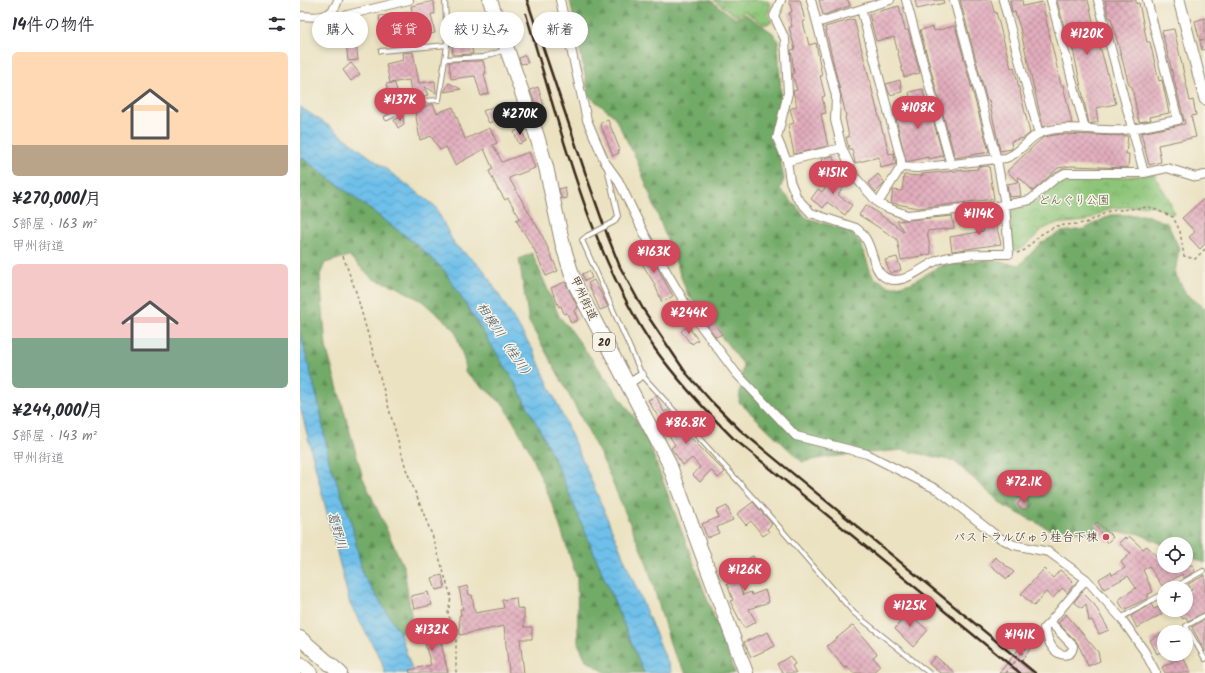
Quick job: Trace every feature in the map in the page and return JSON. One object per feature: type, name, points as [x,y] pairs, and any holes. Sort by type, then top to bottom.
[{"type":"highway","name":"甲州街道","points":[[490,0],[546,167],[563,246],[575,284],[668,461],[746,673]]},
{"type":"highway","points":[[300,638],[340,673]]},
{"type":"highway","points":[[300,664],[310,673]]},
{"type":"street","points":[[300,16],[323,17],[332,13],[338,0]]},
{"type":"street","points":[[362,12],[409,0]]},
{"type":"street","points":[[560,0],[587,120],[606,162],[618,180],[645,235],[689,310],[736,373],[796,436],[867,454],[938,490],[998,537],[1014,545],[1049,552],[1086,579],[1121,618],[1145,652],[1156,673]]},
{"type":"street","points":[[811,0],[836,96],[836,120],[842,148],[855,177],[878,203],[885,207],[907,215],[1006,205],[1030,200],[1056,178],[1065,173],[1144,173],[1167,168],[1196,177],[1205,175]]},
{"type":"street","points":[[817,23],[890,0]]},
{"type":"street","points":[[906,0],[951,164]]},
{"type":"street","points":[[777,1],[774,16],[786,39],[788,93],[777,138],[787,161],[790,181],[796,198],[811,213],[856,228],[860,231],[869,243],[877,268],[882,276],[892,280],[909,277],[941,259],[974,255],[1009,254],[1006,205],[997,160],[954,0]]},
{"type":"street","points":[[1003,0],[1039,134]]},
{"type":"street","points":[[1051,0],[1085,128]]},
{"type":"street","points":[[1098,0],[1144,173]]},
{"type":"street","points":[[901,168],[917,168],[997,160],[1016,155],[1039,134],[1066,128],[1123,130],[1178,120],[1146,0]]},
{"type":"street","points":[[1179,0],[1205,99]]},
{"type":"street","points":[[861,9],[901,160],[901,168],[878,203]]},
{"type":"street","points":[[787,161],[842,148]]},
{"type":"street","points":[[628,384],[642,375]]},
{"type":"street","points":[[1047,625],[1086,579]]},
{"type":"lane","points":[[445,0],[446,12]]},
{"type":"lane","points":[[381,51],[440,46]]},
{"type":"lane","points":[[387,118],[422,101],[439,100],[447,48]]},
{"type":"lane","points":[[446,58],[484,57],[507,50]]},
{"type":"lane","points":[[606,162],[618,216],[614,222],[582,240],[642,375],[767,513],[854,613],[929,673]]},
{"type":"lane","points":[[1185,581],[1203,571]]},
{"type":"lane","points":[[1121,618],[1157,597]]},
{"type":"lane","points":[[1205,615],[1186,626],[1205,659]]},
{"type":"path","points":[[1009,254],[1025,250],[1040,235],[1056,226],[1086,223],[1109,211],[1149,207],[1173,217],[1180,231],[1184,256],[1194,258],[1205,249]]},
{"type":"path","points":[[343,256],[356,292],[406,469],[434,540],[451,597],[448,613],[456,639],[456,673]]},
{"type":"path","points":[[1006,673],[1047,625]]},
{"type":"green space","points":[[570,0],[710,0],[736,19],[745,14],[773,33],[778,41],[781,96],[771,139],[780,159],[784,179],[780,189],[807,218],[846,230],[854,235],[861,244],[871,273],[875,278],[891,287],[911,283],[942,265],[990,260],[1019,265],[1041,243],[1061,232],[1084,229],[1111,215],[1146,215],[1167,223],[1179,248],[1175,273],[1186,294],[1205,308],[1205,563],[1193,558],[1193,537],[1157,537],[1157,542],[1137,533],[1053,531],[1004,506],[954,461],[902,450],[828,457],[802,462],[739,402],[743,364],[688,295],[636,158],[614,116],[589,96],[580,48],[588,48],[588,12],[572,12]]},
{"type":"green space","points":[[714,0],[767,0],[771,5],[768,14],[772,22],[764,25],[745,11],[737,17]]},
{"type":"green space","points":[[300,156],[416,244],[444,270],[514,381],[541,432],[561,474],[644,673],[606,673],[586,660],[578,643],[577,578],[555,511],[530,451],[504,405],[465,372],[465,363],[455,330],[422,301],[395,286],[373,279],[349,256],[325,263],[320,275],[326,347],[363,478],[404,568],[413,628],[400,633],[363,575],[351,521],[329,461],[320,409],[300,332]]},
{"type":"green space","name":"どんぐり公園","points":[[1155,174],[1158,182],[1168,197],[1174,213],[1171,214],[1152,205],[1111,208],[1086,221],[1054,224],[1043,229],[1022,249],[1012,251],[1010,211],[1035,202],[1062,178],[1115,178]]},
{"type":"green space","points":[[532,253],[559,316],[644,431],[735,673],[686,673],[672,650],[647,564],[603,460],[529,322],[519,259]]},
{"type":"water","name":"相模川（桂川）","points":[[300,107],[329,126],[435,206],[454,244],[483,269],[534,352],[589,475],[672,673],[644,673],[561,474],[541,432],[514,381],[444,270],[416,244],[300,156]]},
{"type":"water","name":"葛野川","points":[[300,332],[320,409],[329,461],[351,521],[363,575],[400,633],[413,673],[385,673],[381,660],[350,604],[300,406]]},
{"type":"building","points":[[789,0],[800,0],[805,21],[803,22],[809,45],[816,43],[822,76],[820,76],[825,96],[822,97],[826,113],[821,114],[828,146],[794,154],[788,125],[794,123],[790,109],[797,106],[793,91],[797,90],[792,74],[794,73],[791,50],[795,49],[789,27],[792,27],[789,13],[792,12]]},
{"type":"building","points":[[819,0],[848,0],[850,6],[823,15]]},
{"type":"building","points":[[915,0],[943,0],[944,3],[917,9]]},
{"type":"building","points":[[960,0],[991,0],[994,12],[996,12],[1011,68],[1014,67],[1030,133],[1024,138],[1011,141],[1012,149],[1000,151],[989,100],[987,101]]},
{"type":"building","points":[[1010,0],[1022,0],[1023,6],[1042,2],[1061,85],[1063,85],[1072,123],[1043,127],[1020,28],[1015,12],[1012,13]]},
{"type":"building","points":[[1057,0],[1088,0],[1100,50],[1116,104],[1096,108],[1098,122],[1089,124],[1074,54],[1070,41],[1068,41]]},
{"type":"building","points":[[1105,0],[1136,0],[1136,4],[1139,3],[1147,42],[1150,42],[1159,81],[1162,80],[1169,113],[1150,117],[1151,120],[1139,122],[1132,87],[1129,85]]},
{"type":"building","points":[[434,1],[435,14],[432,14],[432,12],[412,12],[411,6]]},
{"type":"building","points":[[899,6],[905,30],[908,30],[909,33],[920,73],[904,77],[894,37],[876,41],[869,14]]},
{"type":"building","points":[[1205,18],[1205,49],[1202,50],[1195,21]]},
{"type":"building","points":[[432,19],[435,33],[432,34]]},
{"type":"building","points":[[854,19],[889,154],[893,153],[896,164],[881,168],[879,157],[855,163],[852,149],[849,149],[846,137],[849,137],[846,116],[825,27]]},
{"type":"building","points":[[955,26],[989,152],[955,158],[920,30],[933,27],[934,31]]},
{"type":"building","points":[[1174,29],[1190,101],[1193,100],[1196,115],[1191,116],[1196,137],[1158,145],[1161,162],[1149,165],[1141,133],[1185,124],[1162,31]]},
{"type":"building","points":[[347,48],[357,48],[358,60],[348,61]]},
{"type":"building","points":[[452,48],[472,48],[473,54],[453,55]]},
{"type":"building","points":[[413,52],[419,83],[435,81],[436,93],[424,86],[428,95],[412,98],[409,80],[390,83],[386,64],[403,60],[402,53]]},
{"type":"building","points":[[525,55],[528,63],[521,64],[519,58]]},
{"type":"building","points":[[483,61],[486,73],[484,74],[489,93],[481,96],[475,76],[451,79],[449,62]]},
{"type":"building","points":[[351,63],[360,74],[351,81],[343,70]]},
{"type":"building","points":[[900,80],[902,92],[890,95],[886,84]]},
{"type":"building","points":[[395,83],[398,96],[389,98],[386,84]]},
{"type":"building","points":[[449,83],[461,89],[444,92]]},
{"type":"building","points":[[538,87],[545,110],[538,112],[530,90]]},
{"type":"building","points":[[923,89],[927,110],[930,109],[943,156],[928,159],[928,157],[906,162],[895,114],[913,110],[909,92]]},
{"type":"building","points":[[433,104],[437,113],[453,107],[465,139],[490,128],[497,143],[493,145],[502,162],[529,152],[535,168],[509,178],[542,235],[558,271],[546,276],[534,249],[516,220],[520,218],[508,198],[505,200],[498,190],[489,171],[493,169],[484,149],[455,165],[446,147],[440,150],[431,136],[420,140],[415,111]]},
{"type":"building","points":[[497,105],[503,116],[489,123],[483,111]]},
{"type":"building","points":[[403,116],[404,124],[398,128],[394,120]]},
{"type":"building","points":[[608,120],[620,150],[618,151],[619,153],[613,156],[600,123]]},
{"type":"building","points":[[521,128],[526,141],[519,144],[514,132]]},
{"type":"building","points":[[1061,134],[1128,136],[1126,154],[1129,154],[1128,168],[1071,166],[1058,168],[1033,191],[1018,176],[1021,196],[1009,197],[1007,184],[1018,182],[1007,171],[1044,137]]},
{"type":"building","points":[[833,156],[836,169],[825,172],[821,159]]},
{"type":"building","points":[[989,166],[994,199],[918,208],[891,203],[893,190],[902,191],[904,175],[922,176],[922,174],[978,169],[977,167]]},
{"type":"building","points":[[837,172],[848,180],[838,195],[852,205],[845,215],[827,202],[823,208],[811,199],[818,189],[822,192]]},
{"type":"building","points":[[878,174],[885,183],[876,192],[868,183]]},
{"type":"building","points":[[565,187],[567,198],[562,199],[559,189]]},
{"type":"building","points":[[1205,198],[1205,244],[1200,249],[1189,237],[1195,232],[1182,218]]},
{"type":"building","points":[[866,205],[905,232],[897,221],[952,216],[954,228],[927,231],[931,254],[901,260],[897,239],[859,215]]},
{"type":"building","points":[[993,212],[1001,244],[952,251],[950,237],[984,231],[981,214]]},
{"type":"building","points":[[641,244],[650,260],[652,258],[673,296],[662,302],[654,283],[633,249]]},
{"type":"building","points":[[897,257],[901,270],[890,273],[885,260]]},
{"type":"building","points":[[589,271],[592,278],[585,281],[582,274]]},
{"type":"building","points":[[594,280],[608,307],[600,310],[588,283]]},
{"type":"building","points":[[565,282],[578,308],[574,310],[578,320],[571,323],[567,313],[564,314],[561,306],[559,307],[551,288]]},
{"type":"building","points":[[713,322],[722,334],[716,337],[707,325]]},
{"type":"building","points":[[688,326],[698,340],[692,344],[681,331]]},
{"type":"building","points":[[656,396],[664,412],[668,410],[677,425],[674,427],[683,439],[686,441],[690,437],[725,472],[718,478],[711,470],[700,482],[693,475],[700,467],[692,458],[683,465],[671,448],[675,445],[648,400]]},
{"type":"building","points":[[1023,497],[1031,504],[1026,510],[1024,508],[1023,510],[1017,505]]},
{"type":"building","points":[[753,502],[772,524],[767,529],[769,532],[763,536],[751,521],[746,525],[737,514]]},
{"type":"building","points":[[727,506],[733,520],[717,527],[719,533],[707,538],[702,524],[719,517],[716,511]]},
{"type":"building","points":[[1097,522],[1113,537],[1107,543],[1095,524]]},
{"type":"building","points":[[1129,536],[1143,549],[1147,546],[1157,557],[1157,573],[1192,573],[1184,578],[1182,574],[1170,581],[1159,581],[1149,566],[1143,570],[1153,592],[1148,594],[1148,598],[1124,610],[1118,600],[1136,588],[1128,576],[1104,589],[1099,579],[1111,572],[1112,575],[1125,568],[1121,562],[1131,553],[1119,543],[1125,537],[1127,539]]},
{"type":"building","points":[[753,556],[761,570],[739,583],[743,595],[751,592],[752,595],[765,590],[769,602],[749,609],[756,622],[744,628],[730,601],[733,600],[727,584],[731,583],[726,572],[738,567],[738,565]]},
{"type":"building","points":[[995,557],[1014,572],[1007,579],[989,564]]},
{"type":"building","points":[[1044,569],[1053,578],[1060,570],[1073,581],[1071,583],[1073,585],[1067,593],[1062,588],[1053,598],[1046,592],[1034,606],[1021,594]]},
{"type":"building","points":[[442,575],[445,588],[436,590],[432,578]]},
{"type":"building","points":[[1205,575],[1205,612],[1188,621],[1186,617],[1193,617],[1193,581]]},
{"type":"building","points":[[467,586],[469,595],[472,595],[475,613],[504,608],[502,600],[516,598],[517,608],[524,609],[524,627],[532,627],[532,639],[520,639],[524,673],[509,673],[504,626],[460,635],[459,616],[461,615],[460,609],[463,609],[459,588]]},
{"type":"building","points":[[428,592],[432,605],[414,609],[411,596]]},
{"type":"building","points":[[1082,592],[1094,604],[1109,630],[1099,634],[1092,620],[1089,621],[1086,604],[1082,608],[1074,602]]},
{"type":"building","points":[[1151,604],[1154,609],[1157,608],[1157,617],[1137,628],[1131,616]]},
{"type":"building","points":[[900,607],[928,630],[913,647],[895,629],[902,619],[895,613]]},
{"type":"building","points":[[1066,614],[1098,652],[1100,661],[1088,666],[1077,642],[1058,623]]},
{"type":"building","points":[[1205,619],[1205,652],[1193,629],[1193,626]]},
{"type":"building","points":[[429,621],[432,631],[435,631],[437,639],[440,638],[448,673],[410,673],[409,670],[431,665],[419,623]]},
{"type":"building","points":[[853,625],[877,654],[873,657],[880,666],[872,673],[853,673],[847,666],[844,668],[827,646]]},
{"type":"building","points":[[768,632],[775,646],[751,657],[744,642]]},
{"type":"building","points":[[1033,632],[1039,637],[1020,663],[1032,673],[999,673]]},
{"type":"building","points":[[1157,636],[1157,654],[1150,640]]},
{"type":"building","points":[[790,656],[795,664],[792,666],[796,673],[783,673],[777,664]]},
{"type":"building","points":[[935,656],[955,673],[940,673],[929,664]]},
{"type":"building","points":[[1175,661],[1185,661],[1191,673],[1165,673],[1162,667]]},
{"type":"railway","points":[[527,0],[586,175],[620,267],[643,309],[686,373],[740,430],[1035,673]]},
{"type":"railway","points":[[526,14],[564,143],[594,230],[612,272],[632,312],[655,349],[692,395],[733,438],[1020,673]]},
{"type":"place","name":"パストラルびゅう桂台下棟","points":[[1106,537]]}]
